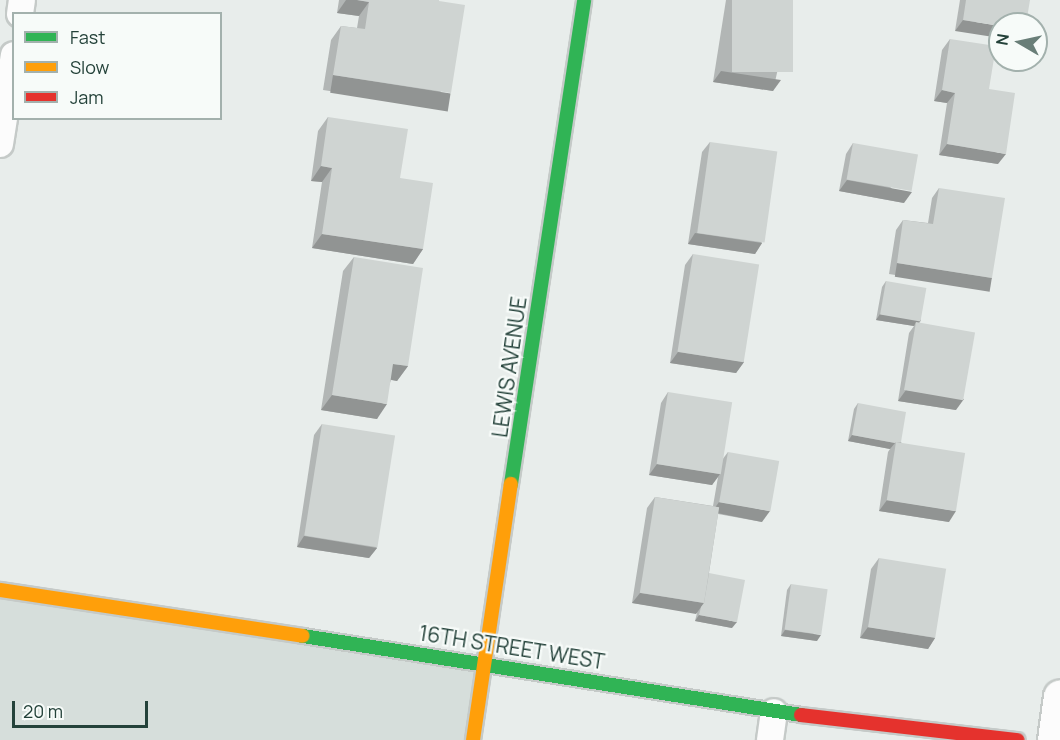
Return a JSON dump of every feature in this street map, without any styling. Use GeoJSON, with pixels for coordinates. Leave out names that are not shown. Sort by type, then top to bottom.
{"type":"FeatureCollection","features":[{"type":"Feature","properties":{"kind":"street","name":"LEWIS AVENUE"},"geometry":{"type":"LineString","coordinates":[[473,740],[584,0]]}},
{"type":"Feature","properties":{"kind":"street","name":"16TH STREET WEST"},"geometry":{"type":"LineString","coordinates":[[0,590],[486,663],[774,712],[1018,740]]}},
{"type":"Feature","properties":{"kind":"street"},"geometry":{"type":"LineString","coordinates":[[1054,740],[1060,696]]}},
{"type":"Feature","properties":{"kind":"lane"},"geometry":{"type":"LineString","coordinates":[[0,144],[12,68]]}},
{"type":"Feature","properties":{"kind":"lane"},"geometry":{"type":"LineString","coordinates":[[770,740],[774,712]]}},
{"type":"Feature","properties":{"kind":"shaded area"},"geometry":{"type":"Polygon","coordinates":[[[0,590],[486,663],[474,740],[0,740],[0,590]]]}},
{"type":"Feature","properties":{"kind":"building"},"geometry":{"type":"Polygon","coordinates":[[[357,0],[439,0],[465,5],[451,93],[333,75],[341,26],[365,29],[369,2],[357,0]]]}},
{"type":"Feature","properties":{"kind":"building"},"geometry":{"type":"Polygon","coordinates":[[[732,0],[793,0],[793,72],[732,72],[732,0]]]}},
{"type":"Feature","properties":{"kind":"building"},"geometry":{"type":"Polygon","coordinates":[[[966,0],[1030,0],[1028,12],[988,12],[988,24],[963,20],[966,0]]]}},
{"type":"Feature","properties":{"kind":"building"},"geometry":{"type":"Polygon","coordinates":[[[950,39],[988,45],[988,72],[992,72],[989,89],[1015,93],[1006,154],[947,144],[955,93],[942,90],[950,39]]]}},
{"type":"Feature","properties":{"kind":"building"},"geometry":{"type":"Polygon","coordinates":[[[328,117],[408,129],[400,178],[433,183],[423,249],[322,234],[332,168],[321,166],[328,117]]]}},
{"type":"Feature","properties":{"kind":"building"},"geometry":{"type":"Polygon","coordinates":[[[710,142],[777,151],[765,243],[697,233],[710,142]]]}},
{"type":"Feature","properties":{"kind":"building"},"geometry":{"type":"Polygon","coordinates":[[[853,143],[918,154],[912,191],[847,179],[853,143]]]}},
{"type":"Feature","properties":{"kind":"building"},"geometry":{"type":"Polygon","coordinates":[[[939,188],[1005,198],[992,278],[897,263],[903,220],[933,224],[939,188]]]}},
{"type":"Feature","properties":{"kind":"building"},"geometry":{"type":"Polygon","coordinates":[[[693,254],[759,264],[744,362],[678,352],[693,254]]]}},
{"type":"Feature","properties":{"kind":"building"},"geometry":{"type":"Polygon","coordinates":[[[354,257],[423,268],[408,366],[393,364],[387,404],[332,395],[354,257]]]}},
{"type":"Feature","properties":{"kind":"building"},"geometry":{"type":"Polygon","coordinates":[[[886,281],[926,288],[920,322],[880,314],[886,281]]]}},
{"type":"Feature","properties":{"kind":"building"},"geometry":{"type":"Polygon","coordinates":[[[916,322],[975,332],[963,400],[904,390],[916,322]]]}},
{"type":"Feature","properties":{"kind":"building"},"geometry":{"type":"Polygon","coordinates":[[[668,392],[732,402],[721,474],[657,464],[668,392]]]}},
{"type":"Feature","properties":{"kind":"building"},"geometry":{"type":"Polygon","coordinates":[[[858,403],[906,412],[901,442],[895,443],[852,435],[858,403]]]}},
{"type":"Feature","properties":{"kind":"building"},"geometry":{"type":"Polygon","coordinates":[[[322,424],[395,436],[377,547],[304,536],[322,424]]]}},
{"type":"Feature","properties":{"kind":"building"},"geometry":{"type":"Polygon","coordinates":[[[896,442],[965,453],[956,511],[887,500],[896,442]]]}},
{"type":"Feature","properties":{"kind":"building"},"geometry":{"type":"Polygon","coordinates":[[[728,452],[779,461],[770,511],[719,502],[728,452]]]}},
{"type":"Feature","properties":{"kind":"building"},"geometry":{"type":"Polygon","coordinates":[[[655,497],[719,507],[704,603],[640,593],[655,497]]]}},
{"type":"Feature","properties":{"kind":"building"},"geometry":{"type":"Polygon","coordinates":[[[879,558],[946,569],[935,638],[868,627],[879,558]]]}},
{"type":"Feature","properties":{"kind":"building"},"geometry":{"type":"Polygon","coordinates":[[[709,573],[745,580],[737,622],[699,615],[704,603],[709,573]]]}},
{"type":"Feature","properties":{"kind":"building"},"geometry":{"type":"Polygon","coordinates":[[[791,584],[828,589],[821,635],[785,630],[791,584]]]}},
{"type":"Feature","properties":{"kind":"traffic: fast"},"geometry":{"type":"LineString","coordinates":[[511,484],[584,0]]}},
{"type":"Feature","properties":{"kind":"traffic: fast"},"geometry":{"type":"LineString","coordinates":[[303,636],[801,715]]}},
{"type":"Feature","properties":{"kind":"traffic: slow"},"geometry":{"type":"LineString","coordinates":[[473,740],[511,484]]}},
{"type":"Feature","properties":{"kind":"traffic: slow"},"geometry":{"type":"LineString","coordinates":[[0,590],[303,636]]}},
{"type":"Feature","properties":{"kind":"traffic: jam"},"geometry":{"type":"LineString","coordinates":[[801,715],[1018,740]]}}]}
